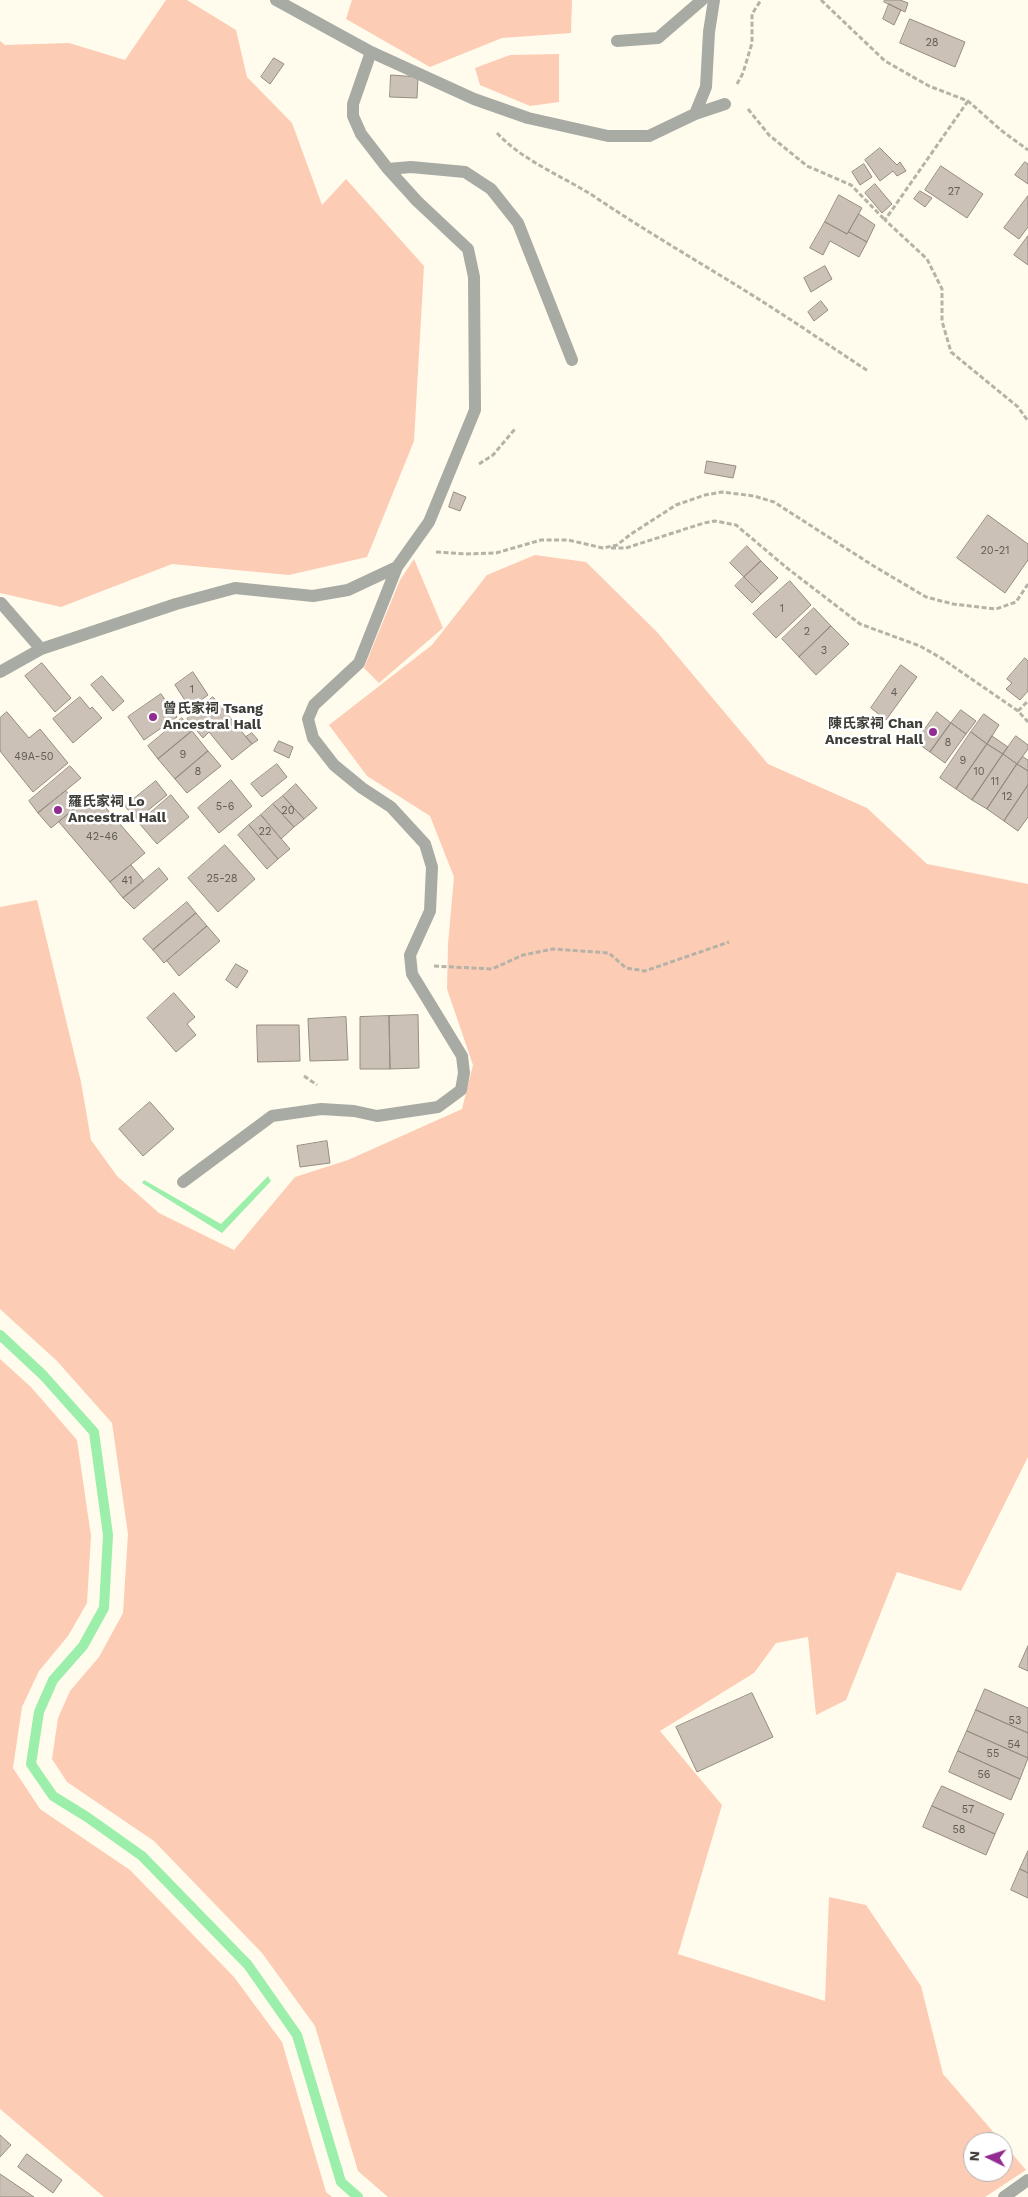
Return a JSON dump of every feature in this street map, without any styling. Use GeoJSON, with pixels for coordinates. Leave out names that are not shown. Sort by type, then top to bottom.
{"type":"FeatureCollection","features":[{"type":"Feature","properties":{"kind":"street"},"geometry":{"type":"LineString","coordinates":[[276,0],[371,52],[474,99],[528,118],[608,136],[649,136],[695,114],[726,103]]}},
{"type":"Feature","properties":{"kind":"street"},"geometry":{"type":"LineString","coordinates":[[617,41],[658,38],[702,0]]}},
{"type":"Feature","properties":{"kind":"street"},"geometry":{"type":"LineString","coordinates":[[695,114],[706,87],[709,32],[714,0]]}},
{"type":"Feature","properties":{"kind":"street"},"geometry":{"type":"LineString","coordinates":[[183,1182],[272,1116],[321,1109],[354,1111],[377,1116],[438,1107],[460,1090],[464,1073],[462,1056],[412,974],[410,955],[430,911],[432,867],[426,844],[391,807],[362,788],[334,765],[313,738],[308,719],[314,705],[359,663],[397,567],[429,522],[475,410],[474,277],[468,249],[417,201],[388,169],[361,134],[353,116],[353,104],[371,52]]}},
{"type":"Feature","properties":{"kind":"street"},"geometry":{"type":"LineString","coordinates":[[388,169],[411,167],[465,172],[491,189],[518,223],[572,360]]}},
{"type":"Feature","properties":{"kind":"street"},"geometry":{"type":"LineString","coordinates":[[0,672],[41,649],[176,604],[235,588],[313,596],[348,590],[397,567]]}},
{"type":"Feature","properties":{"kind":"street"},"geometry":{"type":"LineString","coordinates":[[1,602],[41,649]]}},
{"type":"Feature","properties":{"kind":"street"},"geometry":{"type":"LineString","coordinates":[[1004,2197],[1028,2180]]}},
{"type":"Feature","properties":{"kind":"path"},"geometry":{"type":"LineString","coordinates":[[726,103],[743,73],[752,43],[752,14],[761,0]]}},
{"type":"Feature","properties":{"kind":"path"},"geometry":{"type":"LineString","coordinates":[[821,0],[885,61],[929,86],[968,101],[1002,131],[1028,150]]}},
{"type":"Feature","properties":{"kind":"path"},"geometry":{"type":"LineString","coordinates":[[474,99],[495,131],[537,164],[561,176],[622,217],[744,290],[868,371]]}},
{"type":"Feature","properties":{"kind":"path"},"geometry":{"type":"LineString","coordinates":[[885,220],[968,101]]}},
{"type":"Feature","properties":{"kind":"path"},"geometry":{"type":"LineString","coordinates":[[726,103],[738,102],[749,110],[769,136],[807,166],[851,185],[885,220],[928,259],[942,289],[942,321],[951,352],[1018,407],[1028,421]]}},
{"type":"Feature","properties":{"kind":"path"},"geometry":{"type":"LineString","coordinates":[[453,464],[464,468],[473,468],[493,454],[516,430]]}},
{"type":"Feature","properties":{"kind":"path"},"geometry":{"type":"LineString","coordinates":[[603,548],[617,545],[676,505],[705,495],[722,492],[754,496],[774,502],[926,597],[953,604],[996,609],[1016,602],[1028,584]]}},
{"type":"Feature","properties":{"kind":"path"},"geometry":{"type":"LineString","coordinates":[[410,551],[466,554],[496,553],[541,540],[568,540],[603,548],[626,548],[715,521],[736,525],[787,568],[860,624],[920,646],[941,658],[1018,711],[1028,722]]}},
{"type":"Feature","properties":{"kind":"path"},"geometry":{"type":"LineString","coordinates":[[1018,711],[1028,700]]}},
{"type":"Feature","properties":{"kind":"path"},"geometry":{"type":"LineString","coordinates":[[411,965],[492,968],[523,955],[553,949],[609,953],[626,968],[645,971],[729,942]]}},
{"type":"Feature","properties":{"kind":"shaded area"},"geometry":{"type":"Polygon","coordinates":[[[166,0],[187,0],[236,30],[247,77],[292,123],[322,205],[346,179],[424,266],[414,441],[367,557],[289,575],[172,564],[61,607],[0,593],[0,41],[5,45],[69,43],[125,60],[166,0]]]}},
{"type":"Feature","properties":{"kind":"shaded area"},"geometry":{"type":"Polygon","coordinates":[[[352,0],[572,0],[571,33],[502,38],[430,67],[346,19],[352,0]]]}},
{"type":"Feature","properties":{"kind":"shaded area"},"geometry":{"type":"Polygon","coordinates":[[[559,54],[559,102],[530,106],[480,85],[475,68],[510,55],[559,54]]]}},
{"type":"Feature","properties":{"kind":"shaded area"},"geometry":{"type":"Polygon","coordinates":[[[535,555],[586,562],[657,632],[768,764],[867,808],[927,864],[1028,884],[1028,1457],[961,1591],[897,1572],[846,1700],[816,1715],[808,1637],[776,1643],[754,1673],[660,1731],[722,1805],[678,1954],[825,2001],[829,1897],[866,1905],[921,1986],[943,2074],[993,2132],[963,2132],[963,2182],[1008,2182],[985,2197],[388,2197],[358,2171],[315,2026],[262,1953],[154,1841],[67,1782],[52,1759],[58,1718],[70,1691],[99,1657],[123,1613],[128,1534],[112,1423],[57,1361],[0,1309],[0,907],[37,900],[81,1082],[91,1140],[117,1176],[159,1213],[234,1250],[295,1177],[348,1160],[462,1109],[473,1065],[447,989],[448,944],[454,877],[430,816],[367,776],[329,725],[432,645],[487,575],[535,555]]]}},
{"type":"Feature","properties":{"kind":"shaded area"},"geometry":{"type":"Polygon","coordinates":[[[414,559],[443,628],[379,683],[364,668],[400,580],[414,559]]]}},
{"type":"Feature","properties":{"kind":"shaded area"},"geometry":{"type":"Polygon","coordinates":[[[268,1176],[271,1181],[222,1233],[142,1183],[144,1180],[221,1224],[268,1176]]]}},
{"type":"Feature","properties":{"kind":"shaded area"},"geometry":{"type":"Polygon","coordinates":[[[0,1359],[31,1387],[77,1440],[91,1536],[87,1603],[68,1636],[39,1671],[22,1707],[13,1768],[40,1809],[130,1870],[234,1977],[282,2042],[326,2192],[332,2197],[104,2197],[0,2109],[0,1359]]]}},
{"type":"Feature","properties":{"kind":"shaded area"},"geometry":{"type":"Polygon","coordinates":[[[1013,2155],[1026,2170],[1013,2179],[1013,2155]]]}},
{"type":"Feature","properties":{"kind":"building"},"geometry":{"type":"Polygon","coordinates":[[[885,0],[900,0],[908,3],[905,12],[884,2],[885,0]]]}},
{"type":"Feature","properties":{"kind":"building"},"geometry":{"type":"Polygon","coordinates":[[[889,4],[901,10],[894,25],[883,19],[889,4]]]}},
{"type":"Feature","properties":{"kind":"building"},"geometry":{"type":"Polygon","coordinates":[[[910,19],[965,42],[955,67],[900,43],[910,19]]]}},
{"type":"Feature","properties":{"kind":"building"},"geometry":{"type":"Polygon","coordinates":[[[274,58],[284,64],[270,84],[261,77],[274,58]]]}},
{"type":"Feature","properties":{"kind":"building"},"geometry":{"type":"Polygon","coordinates":[[[391,75],[418,77],[417,98],[390,97],[391,75]]]}},
{"type":"Feature","properties":{"kind":"building"},"geometry":{"type":"Polygon","coordinates":[[[880,148],[897,165],[900,162],[906,171],[897,176],[893,171],[880,181],[865,160],[880,148]]]}},
{"type":"Feature","properties":{"kind":"building"},"geometry":{"type":"Polygon","coordinates":[[[1025,162],[1028,164],[1028,184],[1015,175],[1025,162]]]}},
{"type":"Feature","properties":{"kind":"building"},"geometry":{"type":"Polygon","coordinates":[[[864,164],[872,177],[860,185],[852,172],[864,164]]]}},
{"type":"Feature","properties":{"kind":"building"},"geometry":{"type":"Polygon","coordinates":[[[941,166],[983,194],[967,218],[925,190],[941,166]]]}},
{"type":"Feature","properties":{"kind":"building"},"geometry":{"type":"Polygon","coordinates":[[[875,184],[892,204],[882,213],[865,193],[875,184]]]}},
{"type":"Feature","properties":{"kind":"building"},"geometry":{"type":"Polygon","coordinates":[[[920,191],[932,198],[925,207],[914,199],[920,191]]]}},
{"type":"Feature","properties":{"kind":"building"},"geometry":{"type":"Polygon","coordinates":[[[839,195],[862,208],[847,234],[825,222],[839,195]]]}},
{"type":"Feature","properties":{"kind":"building"},"geometry":{"type":"Polygon","coordinates":[[[1028,196],[1028,227],[1019,239],[1004,228],[1028,196]]]}},
{"type":"Feature","properties":{"kind":"building"},"geometry":{"type":"Polygon","coordinates":[[[859,214],[875,225],[867,242],[849,232],[859,214]]]}},
{"type":"Feature","properties":{"kind":"building"},"geometry":{"type":"Polygon","coordinates":[[[825,222],[867,242],[859,257],[830,241],[823,255],[810,248],[825,222]]]}},
{"type":"Feature","properties":{"kind":"building"},"geometry":{"type":"Polygon","coordinates":[[[1028,236],[1028,265],[1014,255],[1028,236]]]}},
{"type":"Feature","properties":{"kind":"building"},"geometry":{"type":"Polygon","coordinates":[[[825,266],[832,279],[811,292],[804,278],[825,266]]]}},
{"type":"Feature","properties":{"kind":"building"},"geometry":{"type":"Polygon","coordinates":[[[821,301],[828,310],[814,321],[808,312],[821,301]]]}},
{"type":"Feature","properties":{"kind":"building"},"geometry":{"type":"Polygon","coordinates":[[[707,461],[736,466],[733,478],[705,473],[707,461]]]}},
{"type":"Feature","properties":{"kind":"building"},"geometry":{"type":"Polygon","coordinates":[[[454,492],[466,497],[460,511],[449,507],[454,492]]]}},
{"type":"Feature","properties":{"kind":"building"},"geometry":{"type":"Polygon","coordinates":[[[988,515],[1028,544],[1028,560],[1005,593],[957,558],[988,515]]]}},
{"type":"Feature","properties":{"kind":"building"},"geometry":{"type":"Polygon","coordinates":[[[747,546],[761,561],[744,577],[730,563],[747,546]]]}},
{"type":"Feature","properties":{"kind":"building"},"geometry":{"type":"Polygon","coordinates":[[[761,561],[778,578],[761,594],[744,577],[761,561]]]}},
{"type":"Feature","properties":{"kind":"building"},"geometry":{"type":"Polygon","coordinates":[[[744,577],[761,594],[752,603],[735,586],[744,577]]]}},
{"type":"Feature","properties":{"kind":"building"},"geometry":{"type":"Polygon","coordinates":[[[790,581],[811,605],[776,638],[753,614],[790,581]]]}},
{"type":"Feature","properties":{"kind":"building"},"geometry":{"type":"Polygon","coordinates":[[[814,608],[831,626],[799,657],[782,639],[814,608]]]}},
{"type":"Feature","properties":{"kind":"building"},"geometry":{"type":"Polygon","coordinates":[[[831,626],[849,644],[816,675],[799,657],[831,626]]]}},
{"type":"Feature","properties":{"kind":"building"},"geometry":{"type":"Polygon","coordinates":[[[1025,658],[1028,661],[1028,691],[1020,700],[1006,689],[1012,683],[1007,679],[1025,658]]]}},
{"type":"Feature","properties":{"kind":"building"},"geometry":{"type":"Polygon","coordinates":[[[42,663],[71,698],[55,712],[25,676],[42,663]]]}},
{"type":"Feature","properties":{"kind":"building"},"geometry":{"type":"Polygon","coordinates":[[[901,665],[917,677],[886,720],[871,708],[901,665]]]}},
{"type":"Feature","properties":{"kind":"building"},"geometry":{"type":"Polygon","coordinates":[[[193,672],[208,695],[190,708],[175,685],[193,672]]]}},
{"type":"Feature","properties":{"kind":"building"},"geometry":{"type":"Polygon","coordinates":[[[102,676],[124,701],[113,711],[91,685],[102,676]]]}},
{"type":"Feature","properties":{"kind":"building","name":"曾氏家祠 Tsang Ancestral Hall"},"geometry":{"type":"Polygon","coordinates":[[[161,694],[177,717],[144,740],[128,717],[161,694]]]}},
{"type":"Feature","properties":{"kind":"building"},"geometry":{"type":"Polygon","coordinates":[[[80,697],[90,709],[92,707],[102,718],[73,743],[53,719],[80,697]]]}},
{"type":"Feature","properties":{"kind":"building"},"geometry":{"type":"Polygon","coordinates":[[[213,697],[252,744],[232,760],[209,732],[203,738],[187,719],[213,697]]]}},
{"type":"Feature","properties":{"kind":"building"},"geometry":{"type":"Polygon","coordinates":[[[961,710],[976,721],[966,734],[951,723],[961,710]]]}},
{"type":"Feature","properties":{"kind":"building"},"geometry":{"type":"Polygon","coordinates":[[[7,712],[29,738],[40,729],[68,763],[33,792],[0,751],[0,718],[7,712]]]}},
{"type":"Feature","properties":{"kind":"building","name":"陳氏家祠 Chan Ancestral Hall"},"geometry":{"type":"Polygon","coordinates":[[[937,712],[951,723],[930,752],[916,742],[937,712]]]}},
{"type":"Feature","properties":{"kind":"building"},"geometry":{"type":"Polygon","coordinates":[[[984,714],[999,725],[987,744],[971,732],[984,714]]]}},
{"type":"Feature","properties":{"kind":"building"},"geometry":{"type":"Polygon","coordinates":[[[182,718],[192,731],[158,759],[148,746],[182,718]]]}},
{"type":"Feature","properties":{"kind":"building"},"geometry":{"type":"Polygon","coordinates":[[[951,723],[966,734],[945,763],[930,752],[951,723]]]}},
{"type":"Feature","properties":{"kind":"building"},"geometry":{"type":"Polygon","coordinates":[[[192,731],[208,751],[175,779],[158,759],[192,731]]]}},
{"type":"Feature","properties":{"kind":"building"},"geometry":{"type":"Polygon","coordinates":[[[971,732],[987,744],[956,789],[940,778],[971,732]]]}},
{"type":"Feature","properties":{"kind":"building"},"geometry":{"type":"Polygon","coordinates":[[[252,733],[258,740],[252,744],[246,737],[252,733]]]}},
{"type":"Feature","properties":{"kind":"building"},"geometry":{"type":"Polygon","coordinates":[[[992,736],[1008,747],[1003,754],[987,744],[992,736]]]}},
{"type":"Feature","properties":{"kind":"building"},"geometry":{"type":"Polygon","coordinates":[[[1016,736],[1028,745],[1028,749],[1017,764],[1003,754],[1016,736]]]}},
{"type":"Feature","properties":{"kind":"building"},"geometry":{"type":"Polygon","coordinates":[[[279,741],[293,747],[289,758],[274,751],[279,741]]]}},
{"type":"Feature","properties":{"kind":"building"},"geometry":{"type":"Polygon","coordinates":[[[987,744],[1003,754],[972,800],[956,789],[987,744]]]}},
{"type":"Feature","properties":{"kind":"building"},"geometry":{"type":"Polygon","coordinates":[[[208,751],[221,766],[187,793],[175,779],[208,751]]]}},
{"type":"Feature","properties":{"kind":"building"},"geometry":{"type":"Polygon","coordinates":[[[1003,754],[1017,764],[987,809],[972,800],[1003,754]]]}},
{"type":"Feature","properties":{"kind":"building"},"geometry":{"type":"Polygon","coordinates":[[[1023,757],[1028,760],[1028,771],[1017,764],[1023,757]]]}},
{"type":"Feature","properties":{"kind":"building"},"geometry":{"type":"Polygon","coordinates":[[[277,764],[287,777],[262,797],[251,784],[277,764]]]}},
{"type":"Feature","properties":{"kind":"building"},"geometry":{"type":"Polygon","coordinates":[[[1017,764],[1028,771],[1028,785],[1004,821],[987,809],[1017,764]]]}},
{"type":"Feature","properties":{"kind":"building"},"geometry":{"type":"Polygon","coordinates":[[[70,766],[81,778],[38,813],[29,801],[70,766]]]}},
{"type":"Feature","properties":{"kind":"building"},"geometry":{"type":"Polygon","coordinates":[[[231,780],[252,806],[219,833],[198,808],[231,780]]]}},
{"type":"Feature","properties":{"kind":"building"},"geometry":{"type":"Polygon","coordinates":[[[156,781],[167,795],[136,820],[125,806],[156,781]]]}},
{"type":"Feature","properties":{"kind":"building"},"geometry":{"type":"Polygon","coordinates":[[[296,784],[317,808],[304,819],[283,796],[296,784]]]}},
{"type":"Feature","properties":{"kind":"building"},"geometry":{"type":"Polygon","coordinates":[[[1028,785],[1028,817],[1018,831],[1004,821],[1028,785]]]}},
{"type":"Feature","properties":{"kind":"building","name":"羅氏家祠 Lo Ancestral Hall"},"geometry":{"type":"Polygon","coordinates":[[[66,791],[78,806],[51,828],[38,813],[66,791]]]}},
{"type":"Feature","properties":{"kind":"building"},"geometry":{"type":"Polygon","coordinates":[[[93,793],[145,853],[110,882],[59,822],[93,793]]]}},
{"type":"Feature","properties":{"kind":"building"},"geometry":{"type":"Polygon","coordinates":[[[171,795],[189,817],[157,844],[139,823],[171,795]]]}},
{"type":"Feature","properties":{"kind":"building"},"geometry":{"type":"Polygon","coordinates":[[[283,796],[304,819],[294,827],[273,804],[283,796]]]}},
{"type":"Feature","properties":{"kind":"building"},"geometry":{"type":"Polygon","coordinates":[[[273,804],[294,827],[281,839],[261,815],[273,804]]]}},
{"type":"Feature","properties":{"kind":"building"},"geometry":{"type":"Polygon","coordinates":[[[261,815],[290,849],[278,859],[249,825],[261,815]]]}},
{"type":"Feature","properties":{"kind":"building"},"geometry":{"type":"Polygon","coordinates":[[[249,825],[278,859],[267,869],[238,835],[249,825]]]}},
{"type":"Feature","properties":{"kind":"building"},"geometry":{"type":"Polygon","coordinates":[[[225,845],[255,879],[218,912],[188,878],[225,845]]]}},
{"type":"Feature","properties":{"kind":"building"},"geometry":{"type":"Polygon","coordinates":[[[131,865],[144,881],[123,898],[110,882],[131,865]]]}},
{"type":"Feature","properties":{"kind":"building"},"geometry":{"type":"Polygon","coordinates":[[[159,868],[168,879],[134,909],[123,898],[159,868]]]}},
{"type":"Feature","properties":{"kind":"building"},"geometry":{"type":"Polygon","coordinates":[[[187,902],[196,913],[153,950],[143,939],[187,902]]]}},
{"type":"Feature","properties":{"kind":"building"},"geometry":{"type":"Polygon","coordinates":[[[196,913],[207,926],[164,963],[153,950],[196,913]]]}},
{"type":"Feature","properties":{"kind":"building"},"geometry":{"type":"Polygon","coordinates":[[[207,926],[220,941],[179,976],[167,961],[207,926]]]}},
{"type":"Feature","properties":{"kind":"building"},"geometry":{"type":"Polygon","coordinates":[[[236,964],[248,971],[237,988],[226,980],[236,964]]]}},
{"type":"Feature","properties":{"kind":"building"},"geometry":{"type":"Polygon","coordinates":[[[174,993],[195,1017],[187,1024],[196,1035],[176,1052],[147,1018],[174,993]]]}},
{"type":"Feature","properties":{"kind":"building"},"geometry":{"type":"Polygon","coordinates":[[[418,1015],[419,1068],[390,1069],[389,1016],[418,1015]]]}},
{"type":"Feature","properties":{"kind":"building"},"geometry":{"type":"Polygon","coordinates":[[[389,1016],[390,1069],[360,1069],[360,1017],[389,1016]]]}},
{"type":"Feature","properties":{"kind":"building"},"geometry":{"type":"Polygon","coordinates":[[[346,1017],[348,1060],[310,1061],[308,1019],[346,1017]]]}},
{"type":"Feature","properties":{"kind":"building"},"geometry":{"type":"Polygon","coordinates":[[[257,1025],[299,1025],[300,1061],[258,1062],[257,1025]]]}},
{"type":"Feature","properties":{"kind":"building"},"geometry":{"type":"Polygon","coordinates":[[[150,1102],[174,1129],[143,1156],[119,1129],[150,1102]]]}},
{"type":"Feature","properties":{"kind":"building"},"geometry":{"type":"Polygon","coordinates":[[[327,1141],[330,1163],[300,1167],[297,1146],[327,1141]]]}},
{"type":"Feature","properties":{"kind":"building"},"geometry":{"type":"Polygon","coordinates":[[[1028,1646],[1028,1671],[1019,1667],[1028,1646]]]}},
{"type":"Feature","properties":{"kind":"building"},"geometry":{"type":"Polygon","coordinates":[[[985,1689],[1028,1708],[1028,1733],[976,1710],[985,1689]]]}},
{"type":"Feature","properties":{"kind":"building"},"geometry":{"type":"Polygon","coordinates":[[[752,1693],[773,1737],[697,1772],[676,1727],[752,1693]]]}},
{"type":"Feature","properties":{"kind":"building"},"geometry":{"type":"Polygon","coordinates":[[[976,1710],[1028,1733],[1028,1758],[967,1731],[976,1710]]]}},
{"type":"Feature","properties":{"kind":"building"},"geometry":{"type":"Polygon","coordinates":[[[967,1731],[1028,1758],[1020,1779],[958,1751],[967,1731]]]}},
{"type":"Feature","properties":{"kind":"building"},"geometry":{"type":"Polygon","coordinates":[[[958,1751],[1020,1779],[1011,1800],[949,1772],[958,1751]]]}},
{"type":"Feature","properties":{"kind":"building"},"geometry":{"type":"Polygon","coordinates":[[[942,1786],[1004,1814],[995,1834],[932,1806],[942,1786]]]}},
{"type":"Feature","properties":{"kind":"building"},"geometry":{"type":"Polygon","coordinates":[[[932,1806],[995,1834],[986,1855],[923,1827],[932,1806]]]}},
{"type":"Feature","properties":{"kind":"building"},"geometry":{"type":"Polygon","coordinates":[[[1028,1851],[1028,1873],[1020,1869],[1028,1851]]]}},
{"type":"Feature","properties":{"kind":"building"},"geometry":{"type":"Polygon","coordinates":[[[1020,1869],[1028,1873],[1028,1898],[1011,1890],[1020,1869]]]}},
{"type":"Feature","properties":{"kind":"building"},"geometry":{"type":"Polygon","coordinates":[[[0,2135],[11,2145],[0,2157],[0,2135]]]}},
{"type":"Feature","properties":{"kind":"building"},"geometry":{"type":"Polygon","coordinates":[[[27,2154],[62,2180],[53,2193],[18,2167],[27,2154]]]}},
{"type":"Feature","properties":{"kind":"building"},"geometry":{"type":"Polygon","coordinates":[[[0,2174],[34,2197],[0,2197],[0,2174]]]}},
{"type":"Feature","properties":{"kind":"waterway"},"geometry":{"type":"LineString","coordinates":[[0,1335],[43,1375],[94,1432],[108,1535],[104,1608],[83,1646],[53,1680],[39,1712],[31,1764],[53,1796],[87,1817],[142,1856],[248,1965],[297,2035],[341,2182],[358,2197]]}},
{"type":"Feature","properties":{"kind":"place","name":"曾氏家祠 Tsang Ancestral Hall"},"geometry":{"type":"Point","coordinates":[153,717]}},
{"type":"Feature","properties":{"kind":"place","name":"陳氏家祠 Chan Ancestral Hall"},"geometry":{"type":"Point","coordinates":[933,732]}},
{"type":"Feature","properties":{"kind":"place","name":"羅氏家祠 Lo Ancestral Hall"},"geometry":{"type":"Point","coordinates":[58,810]}}]}
